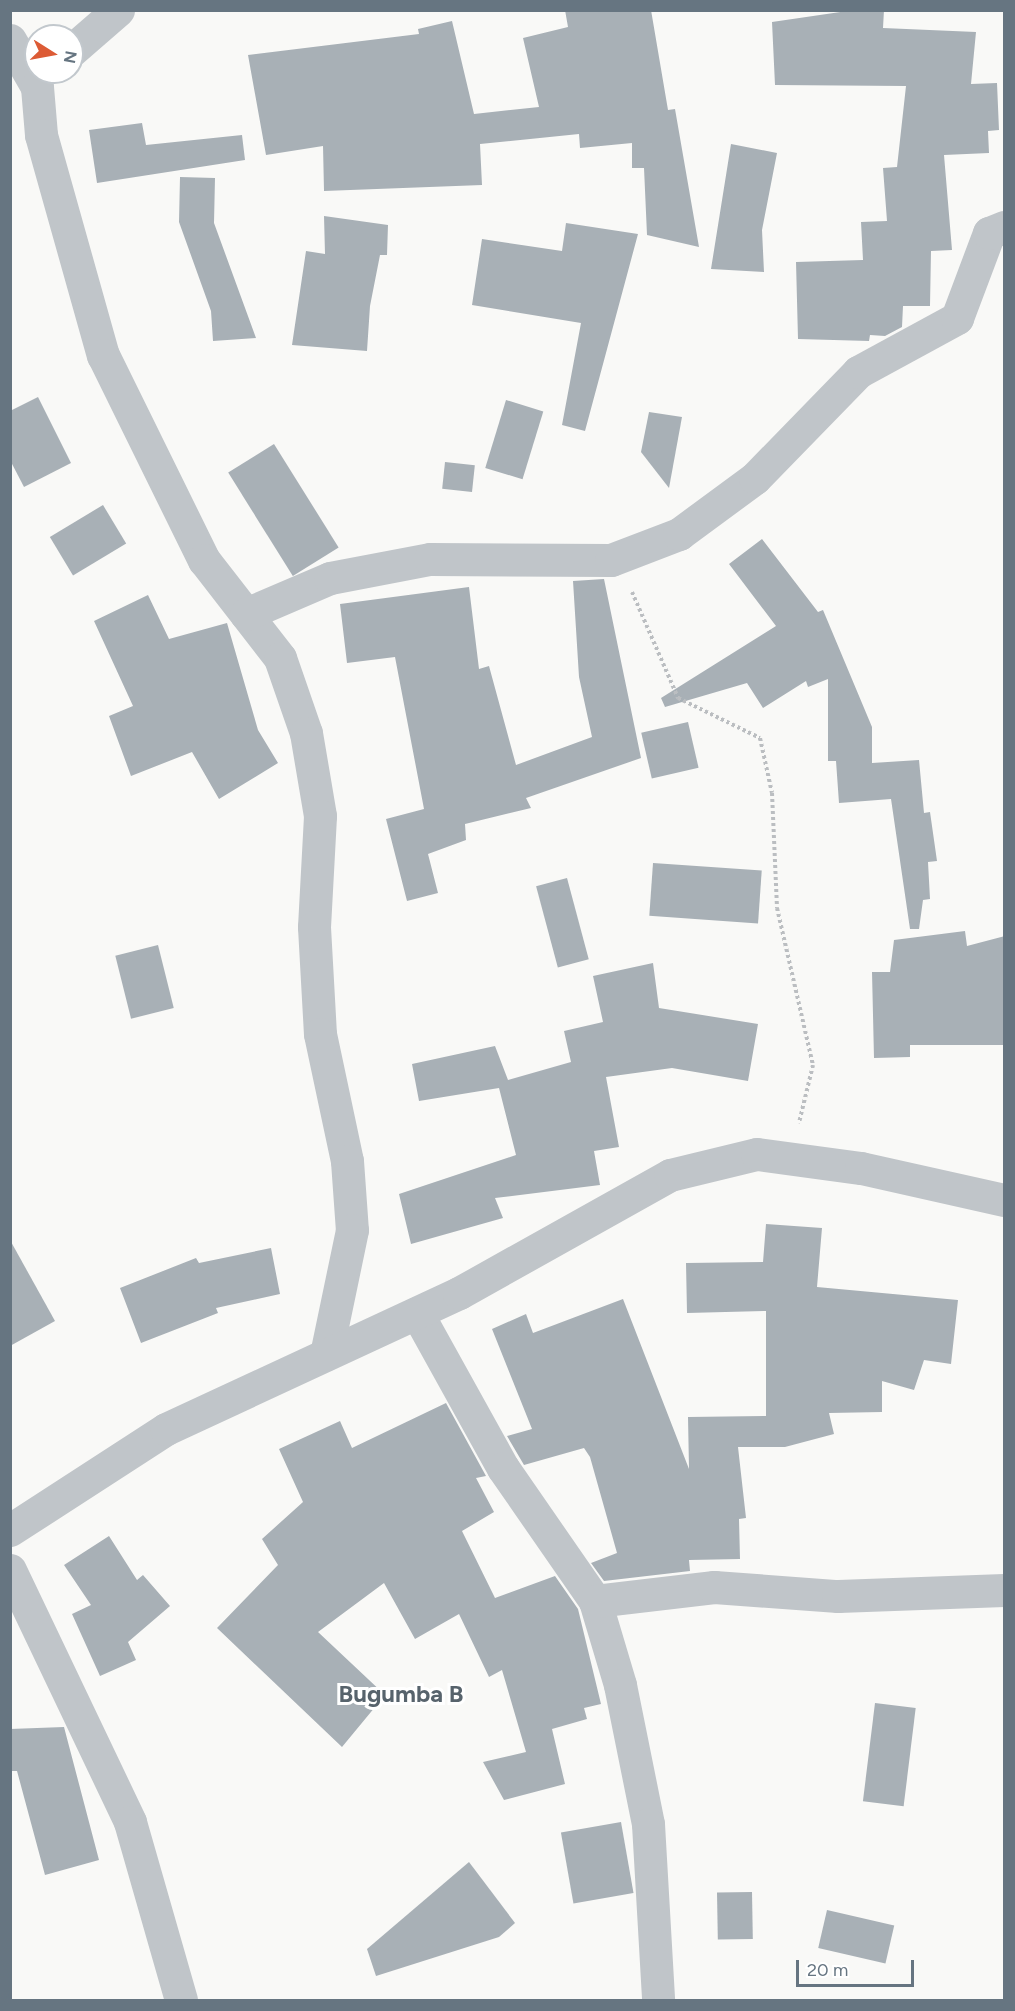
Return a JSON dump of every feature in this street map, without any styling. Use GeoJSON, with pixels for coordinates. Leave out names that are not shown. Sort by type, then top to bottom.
{"type":"FeatureCollection","features":[{"type":"Feature","properties":{"kind":"street"},"geometry":{"type":"LineString","coordinates":[[84,40],[118,10]]}},
{"type":"Feature","properties":{"kind":"street"},"geometry":{"type":"LineString","coordinates":[[10,40],[24,68]]}},
{"type":"Feature","properties":{"kind":"street"},"geometry":{"type":"LineString","coordinates":[[32,84],[41,135],[102,355],[204,560],[280,658],[306,733],[320,816],[314,927],[320,1034],[347,1161],[352,1230],[326,1354]]}},
{"type":"Feature","properties":{"kind":"street"},"geometry":{"type":"LineString","coordinates":[[246,614],[330,578],[430,559],[619,556],[680,534],[755,478],[858,372],[957,318],[989,232],[1005,227]]}},
{"type":"Feature","properties":{"kind":"street"},"geometry":{"type":"LineString","coordinates":[[10,1530],[166,1429],[417,1312],[670,1175],[757,1154],[791,1158],[1005,1200]]}},
{"type":"Feature","properties":{"kind":"street"},"geometry":{"type":"LineString","coordinates":[[417,1312],[503,1468],[595,1601],[620,1685],[648,1824],[658,2001]]}},
{"type":"Feature","properties":{"kind":"street"},"geometry":{"type":"LineString","coordinates":[[10,1570],[130,1822],[181,2001]]}},
{"type":"Feature","properties":{"kind":"street"},"geometry":{"type":"LineString","coordinates":[[595,1601],[714,1587],[838,1596],[1005,1590]]}},
{"type":"Feature","properties":{"kind":"path"},"geometry":{"type":"LineString","coordinates":[[619,556],[678,698],[760,738],[772,793],[777,908],[813,1065],[791,1158]]}},
{"type":"Feature","properties":{"kind":"building"},"geometry":{"type":"Polygon","coordinates":[[[565,10],[651,10],[668,110],[675,109],[699,247],[647,235],[644,168],[632,168],[632,143],[580,148],[579,134],[480,144],[482,185],[324,191],[323,146],[266,155],[248,55],[419,34],[418,29],[452,21],[474,114],[539,107],[523,38],[568,27],[565,10]]]}},
{"type":"Feature","properties":{"kind":"building"},"geometry":{"type":"Polygon","coordinates":[[[854,10],[884,10],[883,28],[976,32],[971,84],[997,83],[999,130],[988,131],[989,153],[944,155],[952,250],[931,251],[930,306],[903,306],[902,327],[885,336],[870,335],[869,341],[798,339],[796,262],[863,260],[861,222],[887,221],[883,168],[897,167],[906,86],[775,85],[772,22],[854,10]]]}},
{"type":"Feature","properties":{"kind":"building"},"geometry":{"type":"Polygon","coordinates":[[[142,123],[146,145],[242,135],[245,160],[97,183],[89,130],[142,123]]]}},
{"type":"Feature","properties":{"kind":"building"},"geometry":{"type":"Polygon","coordinates":[[[731,144],[777,153],[762,230],[764,272],[711,269],[731,144]]]}},
{"type":"Feature","properties":{"kind":"building"},"geometry":{"type":"Polygon","coordinates":[[[180,177],[215,178],[214,223],[256,338],[213,341],[211,311],[179,222],[180,177]]]}},
{"type":"Feature","properties":{"kind":"building"},"geometry":{"type":"Polygon","coordinates":[[[324,216],[388,225],[387,255],[380,255],[370,306],[367,351],[292,345],[306,251],[325,254],[324,216]]]}},
{"type":"Feature","properties":{"kind":"building"},"geometry":{"type":"Polygon","coordinates":[[[566,223],[638,234],[585,431],[562,425],[581,323],[472,305],[482,239],[562,251],[566,223]]]}},
{"type":"Feature","properties":{"kind":"building"},"geometry":{"type":"Polygon","coordinates":[[[38,397],[71,463],[24,487],[10,460],[10,411],[38,397]]]}},
{"type":"Feature","properties":{"kind":"building"},"geometry":{"type":"Polygon","coordinates":[[[506,400],[543,411],[523,479],[485,468],[506,400]]]}},
{"type":"Feature","properties":{"kind":"building"},"geometry":{"type":"Polygon","coordinates":[[[649,412],[682,417],[669,488],[641,452],[649,412]]]}},
{"type":"Feature","properties":{"kind":"building"},"geometry":{"type":"Polygon","coordinates":[[[274,444],[339,547],[293,576],[228,473],[274,444]]]}},
{"type":"Feature","properties":{"kind":"building"},"geometry":{"type":"Polygon","coordinates":[[[445,462],[475,465],[472,492],[442,489],[445,462]]]}},
{"type":"Feature","properties":{"kind":"building"},"geometry":{"type":"Polygon","coordinates":[[[103,505],[126,544],[73,576],[50,537],[103,505]]]}},
{"type":"Feature","properties":{"kind":"building"},"geometry":{"type":"Polygon","coordinates":[[[762,539],[818,612],[823,610],[872,727],[872,763],[919,760],[924,813],[930,812],[937,861],[928,862],[930,899],[923,900],[919,929],[910,929],[891,799],[839,803],[836,761],[828,761],[828,679],[808,687],[806,681],[763,708],[747,683],[665,707],[661,698],[776,626],[729,564],[762,539]]]}},
{"type":"Feature","properties":{"kind":"building"},"geometry":{"type":"Polygon","coordinates":[[[604,579],[641,758],[526,798],[531,808],[465,824],[466,840],[428,854],[438,893],[407,901],[386,819],[424,809],[395,657],[347,663],[340,604],[469,587],[479,669],[489,666],[516,765],[592,737],[579,677],[573,581],[604,579]]]}},
{"type":"Feature","properties":{"kind":"building"},"geometry":{"type":"Polygon","coordinates":[[[148,595],[169,639],[227,623],[258,730],[278,763],[219,799],[192,752],[131,776],[109,716],[133,706],[94,621],[148,595]]]}},
{"type":"Feature","properties":{"kind":"building"},"geometry":{"type":"Polygon","coordinates":[[[688,722],[699,768],[652,779],[641,733],[688,722]]]}},
{"type":"Feature","properties":{"kind":"building"},"geometry":{"type":"Polygon","coordinates":[[[653,863],[762,871],[758,923],[649,916],[653,863]]]}},
{"type":"Feature","properties":{"kind":"building"},"geometry":{"type":"Polygon","coordinates":[[[567,878],[589,959],[558,967],[536,886],[567,878]]]}},
{"type":"Feature","properties":{"kind":"building"},"geometry":{"type":"Polygon","coordinates":[[[965,931],[967,946],[1005,936],[1005,1045],[910,1045],[910,1057],[874,1058],[872,972],[890,972],[894,940],[965,931]]]}},
{"type":"Feature","properties":{"kind":"building"},"geometry":{"type":"Polygon","coordinates":[[[158,945],[174,1008],[131,1019],[115,956],[158,945]]]}},
{"type":"Feature","properties":{"kind":"building"},"geometry":{"type":"Polygon","coordinates":[[[653,963],[659,1008],[758,1024],[748,1081],[672,1068],[606,1077],[619,1147],[594,1151],[600,1185],[495,1198],[503,1218],[411,1244],[399,1194],[516,1155],[499,1088],[419,1101],[412,1064],[495,1046],[508,1080],[571,1062],[564,1031],[603,1022],[593,976],[653,963]]]}},
{"type":"Feature","properties":{"kind":"building"},"geometry":{"type":"Polygon","coordinates":[[[766,1224],[822,1228],[817,1287],[958,1300],[951,1364],[924,1360],[914,1390],[882,1381],[882,1412],[829,1413],[834,1434],[785,1447],[738,1447],[746,1518],[739,1519],[740,1559],[689,1560],[690,1571],[604,1581],[591,1563],[617,1553],[590,1457],[584,1448],[524,1465],[507,1436],[532,1429],[492,1329],[526,1314],[533,1333],[623,1299],[689,1469],[688,1417],[766,1416],[766,1311],[687,1313],[686,1263],[763,1262],[766,1224]]]}},
{"type":"Feature","properties":{"kind":"building"},"geometry":{"type":"Polygon","coordinates":[[[10,1240],[55,1321],[10,1346],[10,1240]]]}},
{"type":"Feature","properties":{"kind":"building"},"geometry":{"type":"Polygon","coordinates":[[[271,1248],[280,1294],[216,1308],[218,1313],[141,1343],[120,1288],[196,1258],[199,1263],[271,1248]]]}},
{"type":"Feature","properties":{"kind":"building"},"geometry":{"type":"Polygon","coordinates":[[[446,1403],[486,1476],[476,1478],[494,1512],[462,1531],[495,1598],[555,1576],[578,1609],[601,1704],[584,1708],[587,1719],[552,1729],[565,1784],[504,1800],[483,1762],[526,1752],[502,1670],[489,1677],[459,1614],[415,1639],[384,1583],[318,1632],[385,1695],[342,1747],[217,1628],[278,1565],[262,1539],[303,1502],[279,1449],[340,1421],[352,1448],[446,1403]]]}},
{"type":"Feature","properties":{"kind":"building"},"geometry":{"type":"Polygon","coordinates":[[[109,1536],[137,1580],[143,1575],[170,1606],[128,1642],[136,1660],[100,1676],[72,1614],[91,1605],[64,1565],[109,1536]]]}},
{"type":"Feature","properties":{"kind":"building"},"geometry":{"type":"Polygon","coordinates":[[[875,1703],[916,1708],[904,1806],[863,1801],[875,1703]]]}},
{"type":"Feature","properties":{"kind":"building"},"geometry":{"type":"Polygon","coordinates":[[[64,1727],[99,1860],[45,1875],[17,1771],[10,1771],[10,1729],[64,1727]]]}},
{"type":"Feature","properties":{"kind":"building"},"geometry":{"type":"Polygon","coordinates":[[[621,1822],[634,1893],[573,1903],[561,1833],[621,1822]]]}},
{"type":"Feature","properties":{"kind":"building"},"geometry":{"type":"Polygon","coordinates":[[[469,1862],[515,1923],[499,1937],[376,1976],[367,1949],[469,1862]]]}},
{"type":"Feature","properties":{"kind":"building"},"geometry":{"type":"Polygon","coordinates":[[[752,1892],[753,1939],[718,1940],[717,1893],[752,1892]]]}},
{"type":"Feature","properties":{"kind":"building"},"geometry":{"type":"Polygon","coordinates":[[[827,1910],[894,1926],[885,1964],[818,1948],[827,1910]]]}},
{"type":"Feature","properties":{"kind":"district","name":"Bugumba B"},"geometry":{"type":"Point","coordinates":[401,1694]}}]}
